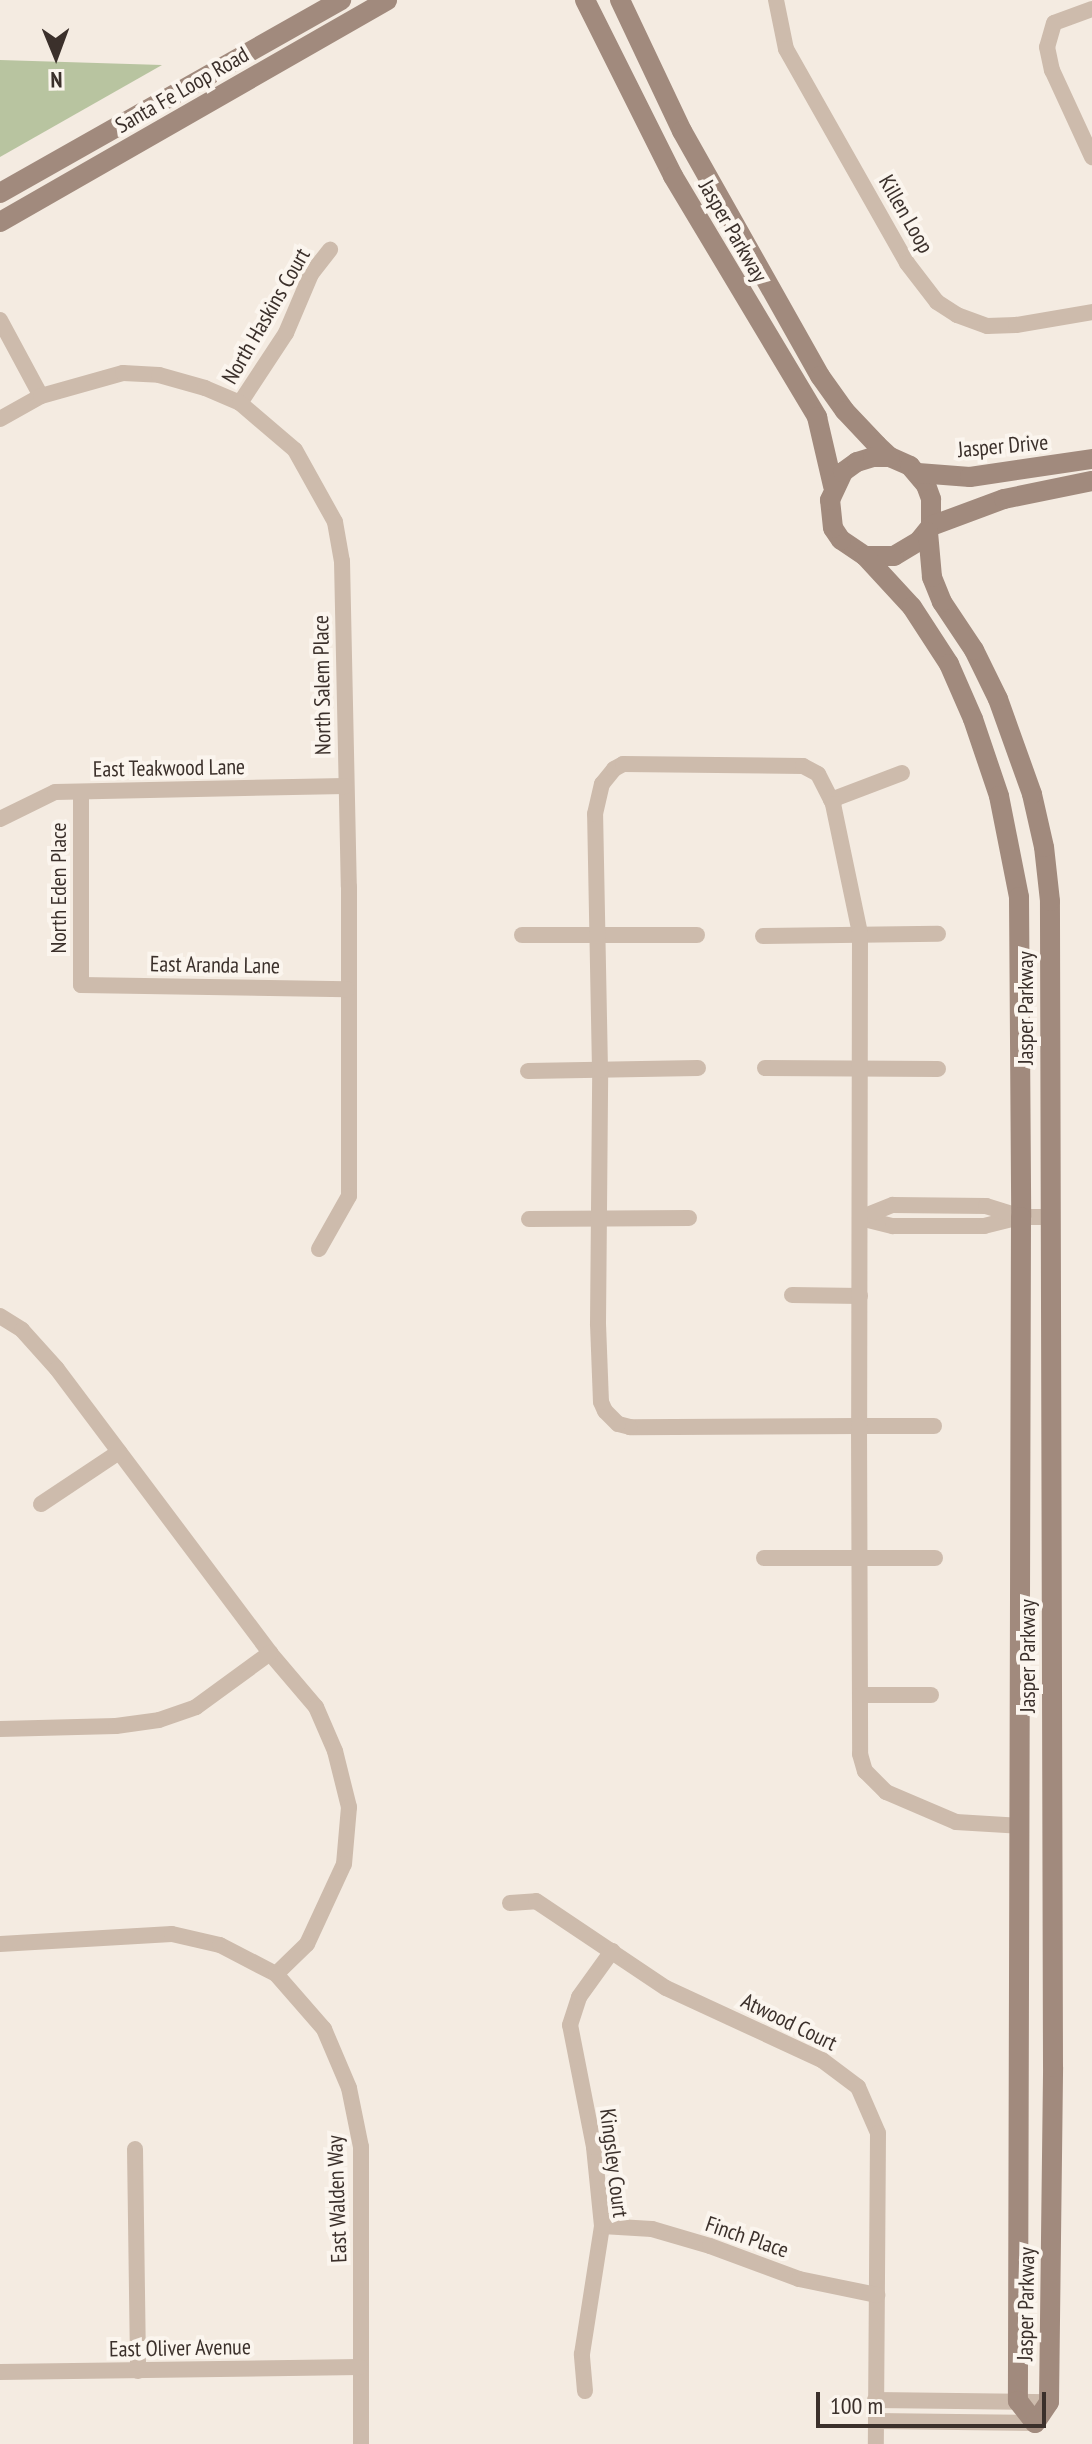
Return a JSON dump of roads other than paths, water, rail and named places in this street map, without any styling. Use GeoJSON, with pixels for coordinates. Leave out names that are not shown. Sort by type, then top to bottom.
{"type":"FeatureCollection","features":[{"type":"Feature","properties":{"kind":"street","name":"Santa Fe Loop Road"},"geometry":{"type":"LineString","coordinates":[[0,193],[341,0]]}},
{"type":"Feature","properties":{"kind":"street","name":"Santa Fe Loop Road"},"geometry":{"type":"LineString","coordinates":[[0,222],[387,0]]}},
{"type":"Feature","properties":{"kind":"street","name":"Jasper Parkway"},"geometry":{"type":"LineString","coordinates":[[585,0],[673,176],[817,417],[833,486]]}},
{"type":"Feature","properties":{"kind":"street","name":"Jasper Parkway"},"geometry":{"type":"LineString","coordinates":[[620,0],[682,131],[820,376],[845,411],[890,457]]}},
{"type":"Feature","properties":{"kind":"street","name":"Killen Loop"},"geometry":{"type":"LineString","coordinates":[[776,0],[786,49],[907,263],[937,302],[957,315],[987,326],[1016,325],[1092,312]]}},
{"type":"Feature","properties":{"kind":"street"},"geometry":{"type":"LineString","coordinates":[[1092,9],[1054,23],[1047,47],[1052,70],[1092,157]]}},
{"type":"Feature","properties":{"kind":"street","name":"North Haskins Court"},"geometry":{"type":"LineString","coordinates":[[240,403],[286,333],[311,274],[330,250]]}},
{"type":"Feature","properties":{"kind":"street"},"geometry":{"type":"LineString","coordinates":[[0,320],[41,396]]}},
{"type":"Feature","properties":{"kind":"street","name":"North Salem Place"},"geometry":{"type":"LineString","coordinates":[[0,419],[41,396],[123,373],[184,382],[240,403],[295,450],[335,522],[342,561],[349,887],[349,1196],[319,1249]]}},
{"type":"Feature","properties":{"kind":"street"},"geometry":{"type":"LineString","coordinates":[[929,529],[931,499],[918,473],[890,457],[873,457],[857,462],[843,472],[833,486],[830,500],[833,528],[841,540],[865,556],[894,556],[907,550],[929,529],[1004,499],[1092,481]]}},
{"type":"Feature","properties":{"kind":"street","name":"Jasper Drive"},"geometry":{"type":"LineString","coordinates":[[918,473],[970,477],[1092,459]]}},
{"type":"Feature","properties":{"kind":"street","name":"Jasper Parkway"},"geometry":{"type":"LineString","coordinates":[[929,529],[932,577],[942,602],[974,650],[998,699],[1032,794],[1044,847],[1050,901],[1053,2067],[1049,2402]]}},
{"type":"Feature","properties":{"kind":"street","name":"Jasper Parkway"},"geometry":{"type":"LineString","coordinates":[[865,556],[912,607],[949,664],[973,719],[1011,845],[1019,897],[1021,1826],[1018,2401]]}},
{"type":"Feature","properties":{"kind":"street"},"geometry":{"type":"LineString","coordinates":[[934,1426],[859,1426],[618,1424],[601,1402],[595,814],[602,784],[614,769],[623,764],[803,766],[818,774],[831,800],[848,863],[860,933],[859,1426],[860,1754],[865,1771],[886,1792],[956,1822],[1021,1826]]}},
{"type":"Feature","properties":{"kind":"street"},"geometry":{"type":"LineString","coordinates":[[831,800],[902,773]]}},
{"type":"Feature","properties":{"kind":"street","name":"East Teakwood Lane"},"geometry":{"type":"LineString","coordinates":[[0,819],[55,792],[345,786]]}},
{"type":"Feature","properties":{"kind":"street","name":"North Eden Place"},"geometry":{"type":"LineString","coordinates":[[81,792],[81,985]]}},
{"type":"Feature","properties":{"kind":"street"},"geometry":{"type":"LineString","coordinates":[[763,936],[938,934]]}},
{"type":"Feature","properties":{"kind":"street"},"geometry":{"type":"LineString","coordinates":[[522,935],[697,935]]}},
{"type":"Feature","properties":{"kind":"street","name":"East Aranda Lane"},"geometry":{"type":"LineString","coordinates":[[81,985],[347,989]]}},
{"type":"Feature","properties":{"kind":"street"},"geometry":{"type":"LineString","coordinates":[[528,1071],[698,1068]]}},
{"type":"Feature","properties":{"kind":"street"},"geometry":{"type":"LineString","coordinates":[[765,1068],[938,1069]]}},
{"type":"Feature","properties":{"kind":"street"},"geometry":{"type":"LineString","coordinates":[[860,1218],[893,1226],[984,1226],[1021,1217],[1052,1217]]}},
{"type":"Feature","properties":{"kind":"street"},"geometry":{"type":"LineString","coordinates":[[529,1219],[689,1218]]}},
{"type":"Feature","properties":{"kind":"street"},"geometry":{"type":"LineString","coordinates":[[792,1295],[860,1296]]}},
{"type":"Feature","properties":{"kind":"street"},"geometry":{"type":"LineString","coordinates":[[0,1316],[22,1330],[57,1369],[270,1653],[316,1707],[335,1751],[349,1807],[344,1864],[327,1907],[307,1944],[276,1974]]}},
{"type":"Feature","properties":{"kind":"street"},"geometry":{"type":"LineString","coordinates":[[41,1504],[119,1452]]}},
{"type":"Feature","properties":{"kind":"street"},"geometry":{"type":"LineString","coordinates":[[764,1558],[935,1558]]}},
{"type":"Feature","properties":{"kind":"street"},"geometry":{"type":"LineString","coordinates":[[0,1729],[116,1726],[159,1720],[196,1707],[270,1653]]}},
{"type":"Feature","properties":{"kind":"street"},"geometry":{"type":"LineString","coordinates":[[860,1695],[931,1695]]}},
{"type":"Feature","properties":{"kind":"street","name":"Atwood Court"},"geometry":{"type":"LineString","coordinates":[[510,1903],[536,1901],[666,1988],[822,2060],[858,2087],[878,2133],[876,2444]]}},
{"type":"Feature","properties":{"kind":"street","name":"East Walden Way"},"geometry":{"type":"LineString","coordinates":[[0,1944],[172,1934],[220,1945],[276,1974],[324,2029],[349,2088],[361,2147],[361,2444]]}},
{"type":"Feature","properties":{"kind":"street","name":"Kingsley Court"},"geometry":{"type":"LineString","coordinates":[[585,2391],[582,2354],[602,2226],[594,2147],[570,2025],[579,1997],[612,1951]]}},
{"type":"Feature","properties":{"kind":"street"},"geometry":{"type":"LineString","coordinates":[[135,2149],[138,2371]]}},
{"type":"Feature","properties":{"kind":"street","name":"Finch Place"},"geometry":{"type":"LineString","coordinates":[[602,2226],[652,2229],[710,2246],[799,2279],[877,2295]]}},
{"type":"Feature","properties":{"kind":"street","name":"East Oliver Avenue"},"geometry":{"type":"LineString","coordinates":[[0,2372],[360,2367]]}},
{"type":"Feature","properties":{"kind":"street"},"geometry":{"type":"LineString","coordinates":[[875,2400],[1049,2402]]}},
{"type":"Feature","properties":{"kind":"street"},"geometry":{"type":"LineString","coordinates":[[1018,2401],[1035,2423]]}},
{"type":"Feature","properties":{"kind":"street"},"geometry":{"type":"LineString","coordinates":[[1035,2423],[1049,2402]]}},
{"type":"Feature","properties":{"kind":"street"},"geometry":{"type":"LineString","coordinates":[[876,2421],[1035,2423]]}}]}
